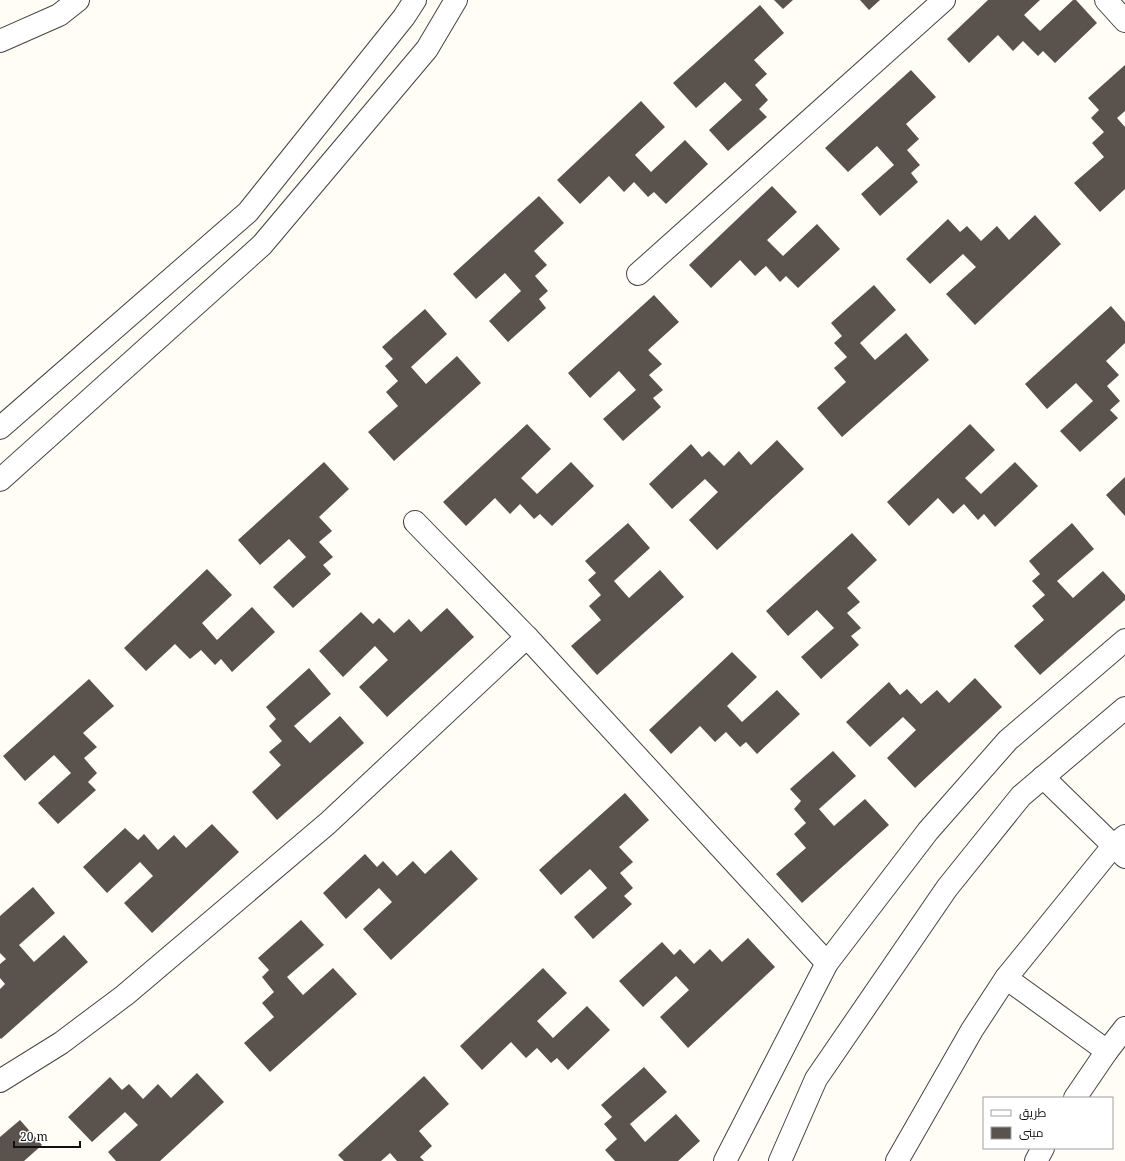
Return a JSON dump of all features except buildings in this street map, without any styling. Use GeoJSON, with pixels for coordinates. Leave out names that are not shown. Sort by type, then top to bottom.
{"type":"FeatureCollection","features":[{"type":"Feature","properties":{"kind":"street"},"geometry":{"type":"LineString","coordinates":[[0,41],[60,15],[78,0]]}},
{"type":"Feature","properties":{"kind":"street"},"geometry":{"type":"LineString","coordinates":[[0,428],[248,212],[404,17],[414,0]]}},
{"type":"Feature","properties":{"kind":"street"},"geometry":{"type":"LineString","coordinates":[[0,480],[262,245],[426,49],[456,0]]}},
{"type":"Feature","properties":{"kind":"street"},"geometry":{"type":"LineString","coordinates":[[638,274],[944,0]]}},
{"type":"Feature","properties":{"kind":"street"},"geometry":{"type":"LineString","coordinates":[[1106,0],[1125,21]]}},
{"type":"Feature","properties":{"kind":"street"},"geometry":{"type":"LineString","coordinates":[[415,522],[527,637],[827,963]]}},
{"type":"Feature","properties":{"kind":"street"},"geometry":{"type":"LineString","coordinates":[[0,1081],[61,1042],[131,990],[328,823],[527,637]]}},
{"type":"Feature","properties":{"kind":"street"},"geometry":{"type":"LineString","coordinates":[[725,1161],[827,963],[928,831],[1008,740],[1125,640]]}},
{"type":"Feature","properties":{"kind":"street"},"geometry":{"type":"LineString","coordinates":[[780,1161],[816,1079],[947,888],[1021,796],[1125,708]]}},
{"type":"Feature","properties":{"kind":"street"},"geometry":{"type":"LineString","coordinates":[[897,1161],[972,1030],[1006,978],[1121,846],[1043,777]]}},
{"type":"Feature","properties":{"kind":"street"},"geometry":{"type":"LineString","coordinates":[[1006,978],[1107,1051]]}},
{"type":"Feature","properties":{"kind":"street"},"geometry":{"type":"LineString","coordinates":[[1076,1097],[1107,1051],[1125,1028]]}},
{"type":"Feature","properties":{"kind":"street"},"geometry":{"type":"LineString","coordinates":[[1036,1161],[1042,1149]]}}]}
